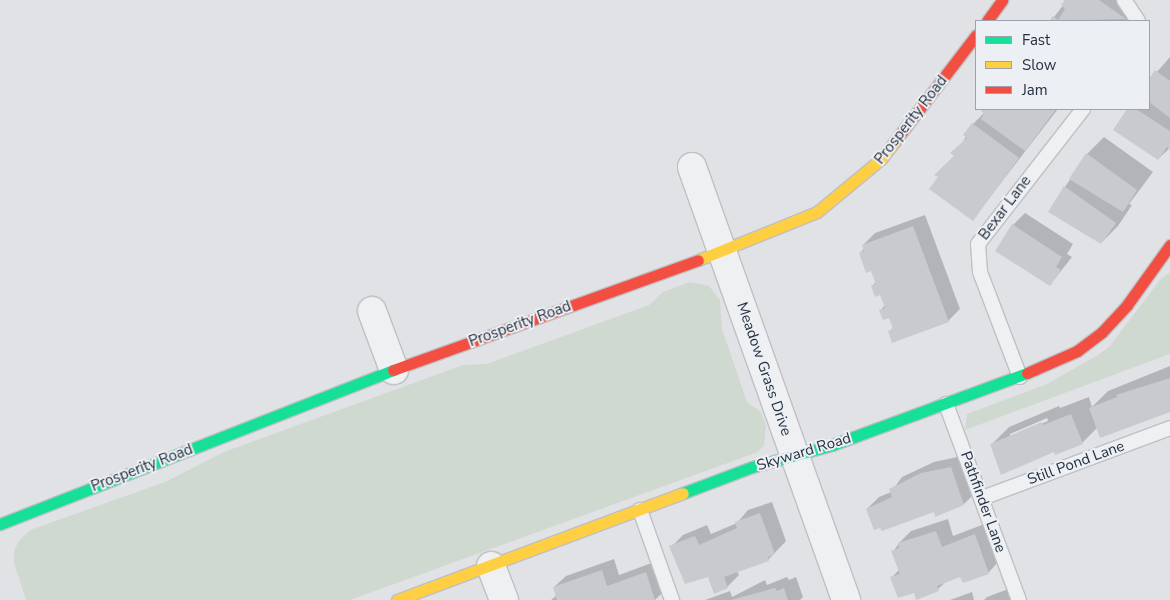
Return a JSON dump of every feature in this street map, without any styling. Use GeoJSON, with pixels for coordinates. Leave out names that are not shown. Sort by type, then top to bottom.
{"type":"FeatureCollection","features":[{"type":"Feature","properties":{"kind":"street"},"geometry":{"type":"LineString","coordinates":[[987,20],[1002,0]]}},
{"type":"Feature","properties":{"kind":"street","name":"Prosperity Road"},"geometry":{"type":"LineString","coordinates":[[0,524],[394,370],[724,250],[817,212],[860,180],[902,134],[975,36]]}},
{"type":"Feature","properties":{"kind":"street","name":"Meadow Grass Drive"},"geometry":{"type":"LineString","coordinates":[[692,167],[724,250],[846,600]]}},
{"type":"Feature","properties":{"kind":"street","name":"Skyward Road"},"geometry":{"type":"LineString","coordinates":[[397,600],[752,467],[794,455],[946,404],[1020,377],[1077,351],[1102,332],[1128,305],[1170,245]]}},
{"type":"Feature","properties":{"kind":"street"},"geometry":{"type":"LineString","coordinates":[[372,310],[394,370]]}},
{"type":"Feature","properties":{"kind":"street"},"geometry":{"type":"LineString","coordinates":[[491,566],[504,600]]}},
{"type":"Feature","properties":{"kind":"lane"},"geometry":{"type":"LineString","coordinates":[[1124,0],[1137,20]]}},
{"type":"Feature","properties":{"kind":"lane","name":"Bexar Lane"},"geometry":{"type":"LineString","coordinates":[[1020,377],[980,272],[978,244],[1082,110]]}},
{"type":"Feature","properties":{"kind":"lane","name":"Pathfinder Lane"},"geometry":{"type":"LineString","coordinates":[[946,404],[1019,600]]}},
{"type":"Feature","properties":{"kind":"lane","name":"Still Pond Lane"},"geometry":{"type":"LineString","coordinates":[[982,498],[1170,428]]}},
{"type":"Feature","properties":{"kind":"lane"},"geometry":{"type":"LineString","coordinates":[[640,510],[672,600]]}},
{"type":"Feature","properties":{"kind":"shaded area"},"geometry":{"type":"Polygon","coordinates":[[[1170,272],[1170,354],[965,430],[967,414],[1047,384],[1109,347],[1160,280],[1170,272]]]}},
{"type":"Feature","properties":{"kind":"shaded area"},"geometry":{"type":"Polygon","coordinates":[[[690,282],[709,286],[720,300],[722,329],[747,402],[761,412],[766,426],[764,445],[758,452],[350,600],[26,600],[14,563],[14,552],[18,542],[30,530],[165,482],[224,452],[463,365],[487,364],[649,305],[663,292],[690,282]]]}},
{"type":"Feature","properties":{"kind":"building"},"geometry":{"type":"Polygon","coordinates":[[[1065,0],[1099,0],[1126,19],[1058,20],[1065,9],[1061,5],[1065,0]]]}},
{"type":"Feature","properties":{"kind":"building"},"geometry":{"type":"Polygon","coordinates":[[[1053,16],[1058,20],[1050,20],[1053,16]]]}},
{"type":"Feature","properties":{"kind":"building"},"geometry":{"type":"Polygon","coordinates":[[[1155,70],[1170,81],[1170,118],[1150,103],[1150,78],[1155,70]]]}},
{"type":"Feature","properties":{"kind":"building"},"geometry":{"type":"Polygon","coordinates":[[[981,110],[1055,110],[1025,151],[981,119],[984,114],[981,110]]]}},
{"type":"Feature","properties":{"kind":"building"},"geometry":{"type":"Polygon","coordinates":[[[1126,110],[1138,110],[1170,131],[1170,150],[1167,147],[1158,160],[1113,130],[1126,110]]]}},
{"type":"Feature","properties":{"kind":"building"},"geometry":{"type":"Polygon","coordinates":[[[972,123],[1019,158],[973,221],[929,189],[938,177],[934,175],[954,156],[950,153],[967,138],[963,135],[972,123]]]}},
{"type":"Feature","properties":{"kind":"building"},"geometry":{"type":"Polygon","coordinates":[[[1086,153],[1137,190],[1123,212],[1069,179],[1086,153]]]}},
{"type":"Feature","properties":{"kind":"building"},"geometry":{"type":"Polygon","coordinates":[[[1064,186],[1116,223],[1101,244],[1048,212],[1064,186]]]}},
{"type":"Feature","properties":{"kind":"building"},"geometry":{"type":"Polygon","coordinates":[[[1012,224],[1062,257],[1056,267],[1061,270],[1050,286],[995,251],[1012,224]]]}},
{"type":"Feature","properties":{"kind":"building"},"geometry":{"type":"Polygon","coordinates":[[[913,226],[949,322],[892,343],[888,331],[893,329],[889,318],[883,320],[879,310],[885,308],[880,295],[875,297],[871,286],[876,284],[871,271],[866,273],[859,253],[864,251],[862,245],[913,226]]]}},
{"type":"Feature","properties":{"kind":"building"},"geometry":{"type":"Polygon","coordinates":[[[1170,378],[1170,412],[1100,438],[1089,408],[1117,397],[1116,395],[1170,378]]]}},
{"type":"Feature","properties":{"kind":"building"},"geometry":{"type":"Polygon","coordinates":[[[1071,414],[1083,444],[1055,455],[1054,452],[1001,475],[990,444],[1042,422],[1043,425],[1071,414]]]}},
{"type":"Feature","properties":{"kind":"building"},"geometry":{"type":"Polygon","coordinates":[[[951,467],[964,505],[935,517],[934,512],[882,531],[880,528],[874,530],[866,509],[892,497],[889,489],[921,473],[951,467]]]}},
{"type":"Feature","properties":{"kind":"building"},"geometry":{"type":"Polygon","coordinates":[[[760,513],[775,554],[768,557],[769,561],[724,577],[728,588],[714,594],[708,577],[685,584],[669,546],[695,536],[699,545],[737,528],[735,522],[760,513]]]}},
{"type":"Feature","properties":{"kind":"building"},"geometry":{"type":"Polygon","coordinates":[[[936,531],[942,547],[975,534],[989,574],[963,583],[960,577],[937,586],[939,591],[916,600],[914,593],[898,598],[890,577],[900,574],[891,551],[899,548],[898,543],[936,531]]]}},
{"type":"Feature","properties":{"kind":"building"},"geometry":{"type":"Polygon","coordinates":[[[602,570],[607,586],[646,572],[655,600],[557,600],[553,587],[602,570]]]}},
{"type":"Feature","properties":{"kind":"building"},"geometry":{"type":"Polygon","coordinates":[[[775,588],[777,591],[784,588],[788,600],[731,600],[775,588]]]}},
{"type":"Feature","properties":{"kind":"traffic: fast"},"geometry":{"type":"LineString","coordinates":[[0,524],[393,370]]}},
{"type":"Feature","properties":{"kind":"traffic: fast"},"geometry":{"type":"LineString","coordinates":[[683,493],[752,467],[832,445],[1027,373]]}},
{"type":"Feature","properties":{"kind":"traffic: slow"},"geometry":{"type":"LineString","coordinates":[[698,260],[817,212],[881,159],[895,141]]}},
{"type":"Feature","properties":{"kind":"traffic: slow"},"geometry":{"type":"LineString","coordinates":[[397,600],[683,493]]}},
{"type":"Feature","properties":{"kind":"traffic: jam"},"geometry":{"type":"LineString","coordinates":[[988,20],[1002,0]]}},
{"type":"Feature","properties":{"kind":"traffic: jam"},"geometry":{"type":"LineString","coordinates":[[895,141],[975,36]]}},
{"type":"Feature","properties":{"kind":"traffic: jam"},"geometry":{"type":"LineString","coordinates":[[1027,373],[1077,351],[1102,332],[1127,305],[1170,245]]}},
{"type":"Feature","properties":{"kind":"traffic: jam"},"geometry":{"type":"LineString","coordinates":[[393,370],[698,260]]}}]}
